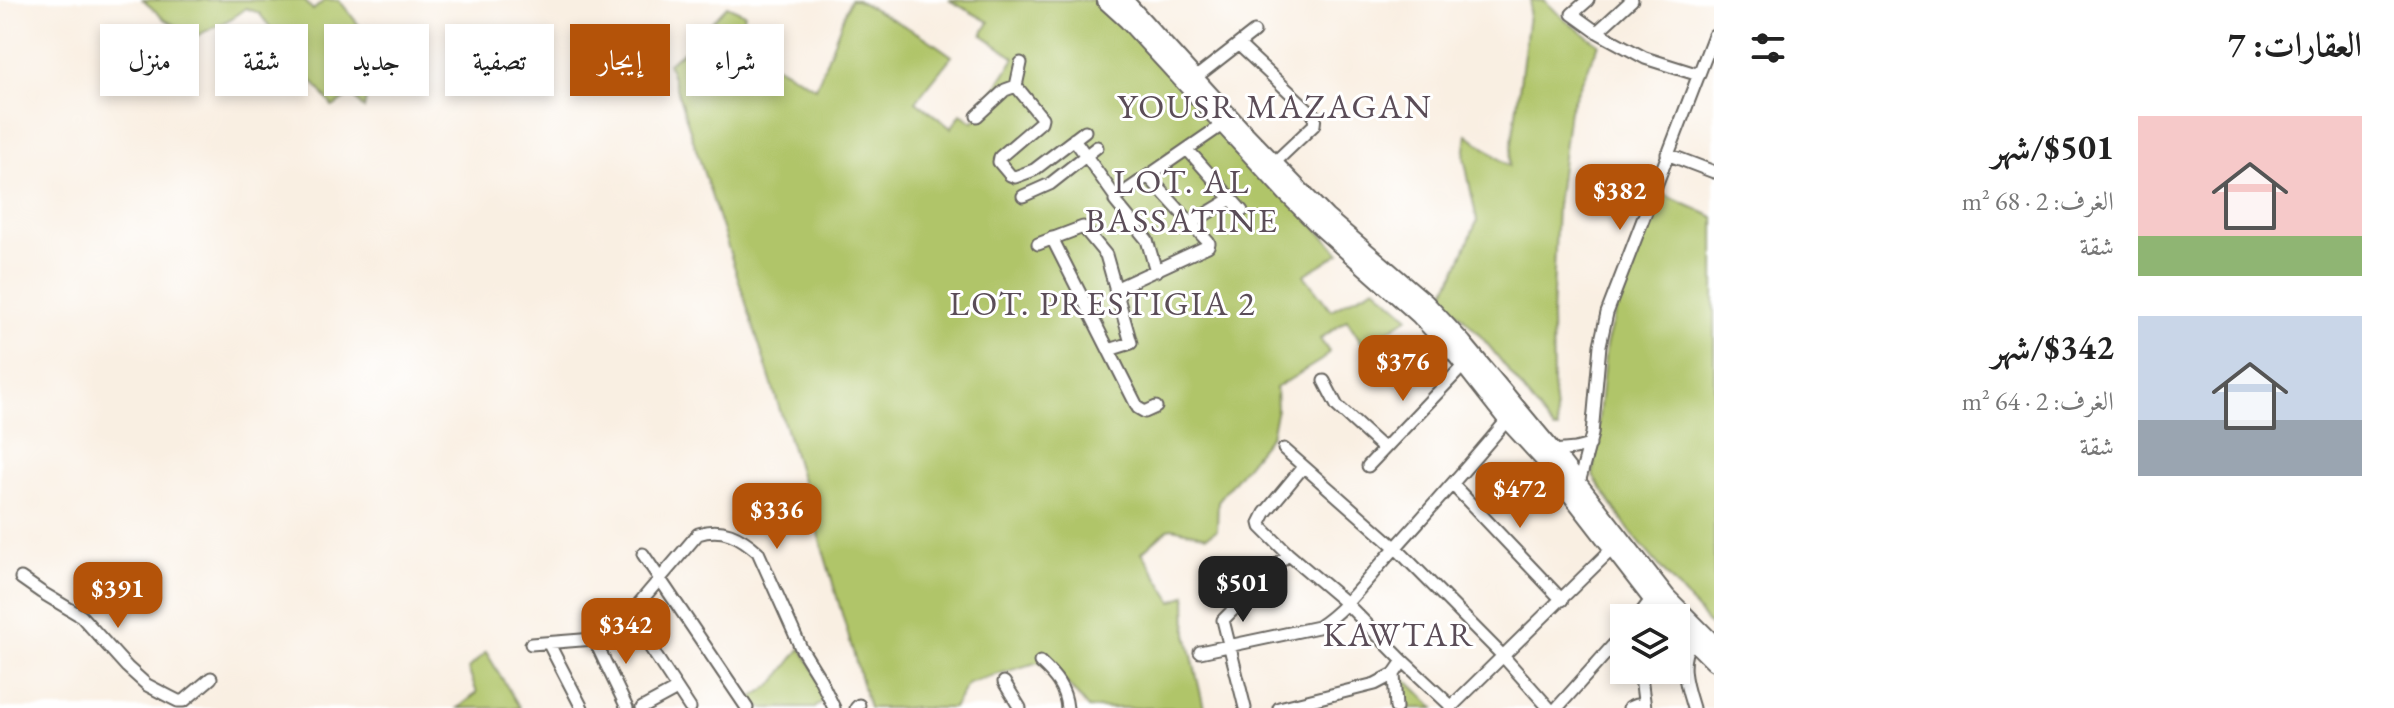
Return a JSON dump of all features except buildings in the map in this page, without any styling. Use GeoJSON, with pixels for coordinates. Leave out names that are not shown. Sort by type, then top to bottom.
{"type":"FeatureCollection","features":[{"type":"Feature","properties":{"kind":"main road"},"geometry":{"type":"LineString","coordinates":[[1105,0],[1222,125],[1322,221],[1425,302],[1488,372],[1579,483],[1654,604]]}},
{"type":"Feature","properties":{"kind":"main road"},"geometry":{"type":"LineString","coordinates":[[1124,0],[1274,163],[1322,221]]}},
{"type":"Feature","properties":{"kind":"main road"},"geometry":{"type":"LineString","coordinates":[[1342,238],[1464,365],[1507,420],[1544,460],[1654,604]]}},
{"type":"Feature","properties":{"kind":"main road"},"geometry":{"type":"LineString","coordinates":[[1690,628],[1714,644]]}},
{"type":"Feature","properties":{"kind":"main road"},"geometry":{"type":"LineString","coordinates":[[1691,641],[1714,662]]}},
{"type":"Feature","properties":{"kind":"street"},"geometry":{"type":"LineString","coordinates":[[1588,0],[1572,14],[1597,32],[1645,58],[1699,75]]}},
{"type":"Feature","properties":{"kind":"street"},"geometry":{"type":"LineString","coordinates":[[1597,32],[1632,0]]}},
{"type":"Feature","properties":{"kind":"street"},"geometry":{"type":"LineString","coordinates":[[1195,78],[1254,32]]}},
{"type":"Feature","properties":{"kind":"street"},"geometry":{"type":"LineString","coordinates":[[1579,483],[1590,445],[1600,345],[1607,313],[1714,35]]}},
{"type":"Feature","properties":{"kind":"street"},"geometry":{"type":"LineString","coordinates":[[1239,45],[1315,116],[1314,125],[1274,163]]}},
{"type":"Feature","properties":{"kind":"street"},"geometry":{"type":"LineString","coordinates":[[1016,86],[1021,63]]}},
{"type":"Feature","properties":{"kind":"street"},"geometry":{"type":"LineString","coordinates":[[977,116],[1005,90],[1016,86]]}},
{"type":"Feature","properties":{"kind":"street"},"geometry":{"type":"LineString","coordinates":[[1016,86],[1042,118],[1000,157],[999,162],[1010,175],[1015,177],[1034,170],[1085,131]]}},
{"type":"Feature","properties":{"kind":"street"},"geometry":{"type":"LineString","coordinates":[[1116,198],[1222,125]]}},
{"type":"Feature","properties":{"kind":"street"},"geometry":{"type":"LineString","coordinates":[[1074,139],[1116,198],[1115,201],[1147,240],[1156,271]]}},
{"type":"Feature","properties":{"kind":"street"},"geometry":{"type":"LineString","coordinates":[[1023,196],[1050,184],[1097,147]]}},
{"type":"Feature","properties":{"kind":"street"},"geometry":{"type":"LineString","coordinates":[[1187,149],[1242,211]]}},
{"type":"Feature","properties":{"kind":"street"},"geometry":{"type":"LineString","coordinates":[[1667,154],[1714,172]]}},
{"type":"Feature","properties":{"kind":"street"},"geometry":{"type":"LineString","coordinates":[[1115,289],[1209,243],[1148,176]]}},
{"type":"Feature","properties":{"kind":"street"},"geometry":{"type":"LineString","coordinates":[[1191,223],[1231,199]]}},
{"type":"Feature","properties":{"kind":"street"},"geometry":{"type":"LineString","coordinates":[[1038,244],[1083,227],[1106,255],[1131,343],[1109,350]]}},
{"type":"Feature","properties":{"kind":"street"},"geometry":{"type":"LineString","coordinates":[[1052,238],[1138,408],[1145,412],[1156,407]]}},
{"type":"Feature","properties":{"kind":"street"},"geometry":{"type":"LineString","coordinates":[[1368,466],[1464,365]]}},
{"type":"Feature","properties":{"kind":"street"},"geometry":{"type":"LineString","coordinates":[[1324,381],[1337,406],[1384,449]]}},
{"type":"Feature","properties":{"kind":"street"},"geometry":{"type":"LineString","coordinates":[[1200,652],[1318,627],[1346,603],[1507,420]]}},
{"type":"Feature","properties":{"kind":"street"},"geometry":{"type":"LineString","coordinates":[[1553,451],[1590,445]]}},
{"type":"Feature","properties":{"kind":"street"},"geometry":{"type":"LineString","coordinates":[[1284,449],[1395,547],[1502,655],[1549,708]]}},
{"type":"Feature","properties":{"kind":"street"},"geometry":{"type":"LineString","coordinates":[[1303,467],[1260,523],[1267,534],[1346,603],[1451,707],[1613,548]]}},
{"type":"Feature","properties":{"kind":"street"},"geometry":{"type":"LineString","coordinates":[[1453,485],[1562,600]]}},
{"type":"Feature","properties":{"kind":"street"},"geometry":{"type":"LineString","coordinates":[[531,644],[594,639],[611,633],[698,534],[711,530],[730,534],[746,541],[758,552],[801,648],[834,708]]}},
{"type":"Feature","properties":{"kind":"street"},"geometry":{"type":"LineString","coordinates":[[643,554],[747,708]]}},
{"type":"Feature","properties":{"kind":"street"},"geometry":{"type":"LineString","coordinates":[[1245,708],[1223,620],[1288,554]]}},
{"type":"Feature","properties":{"kind":"street"},"geometry":{"type":"LineString","coordinates":[[21,578],[81,616],[147,685],[184,701],[211,678]]}},
{"type":"Feature","properties":{"kind":"street"},"geometry":{"type":"LineString","coordinates":[[629,615],[690,708]]}},
{"type":"Feature","properties":{"kind":"street"},"geometry":{"type":"LineString","coordinates":[[594,639],[627,708]]}},
{"type":"Feature","properties":{"kind":"street"},"geometry":{"type":"LineString","coordinates":[[1691,641],[1685,651],[1684,680],[1693,708]]}},
{"type":"Feature","properties":{"kind":"street"},"geometry":{"type":"LineString","coordinates":[[549,644],[582,708]]}},
{"type":"Feature","properties":{"kind":"street"},"geometry":{"type":"LineString","coordinates":[[1557,708],[1610,649]]}},
{"type":"Feature","properties":{"kind":"street"},"geometry":{"type":"LineString","coordinates":[[1279,708],[1375,684],[1394,674],[1403,661]]}},
{"type":"Feature","properties":{"kind":"street"},"geometry":{"type":"LineString","coordinates":[[1040,662],[1055,676],[1066,695],[1067,708]]}},
{"type":"Feature","properties":{"kind":"street"},"geometry":{"type":"LineString","coordinates":[[1394,674],[1396,708]]}},
{"type":"Feature","properties":{"kind":"street"},"geometry":{"type":"LineString","coordinates":[[1004,682],[1020,708]]}},
{"type":"Feature","properties":{"kind":"street"},"geometry":{"type":"LineString","coordinates":[[1637,707],[1639,684]]}},
{"type":"Feature","properties":{"kind":"street"},"geometry":{"type":"LineString","coordinates":[[642,708],[677,689]]}},
{"type":"Feature","properties":{"kind":"green space"},"geometry":{"type":"Polygon","coordinates":[[[143,0],[304,0],[313,10],[325,0],[339,0],[358,24],[324,24],[324,96],[308,75],[308,24],[268,24],[259,13],[246,8],[199,35],[199,24],[173,24],[143,0]]]}},
{"type":"Feature","properties":{"kind":"green space"},"geometry":{"type":"Polygon","coordinates":[[[850,0],[857,0],[925,37],[952,56],[916,101],[951,128],[961,114],[973,122],[1015,58],[982,35],[989,22],[949,0],[1095,0],[1114,12],[1340,253],[1304,275],[1331,310],[1375,287],[1409,317],[1364,346],[1347,320],[1320,339],[1329,352],[1323,359],[1276,388],[1277,409],[1271,435],[1218,501],[1217,530],[1207,536],[1168,529],[1142,552],[1173,602],[1186,595],[1187,634],[1204,708],[1088,708],[1065,681],[1039,662],[968,683],[953,708],[869,708],[797,465],[670,62],[686,49],[686,96],[784,96],[784,70],[816,88],[850,0]]]}},
{"type":"Feature","properties":{"kind":"green space"},"geometry":{"type":"Polygon","coordinates":[[[1531,0],[1545,1],[1565,20],[1599,44],[1569,110],[1557,206],[1552,317],[1553,384],[1558,430],[1548,423],[1485,341],[1441,297],[1477,221],[1464,157],[1467,134],[1509,166],[1531,0]]]}},
{"type":"Feature","properties":{"kind":"green space"},"geometry":{"type":"Polygon","coordinates":[[[727,6],[745,14],[742,24],[710,24],[727,6]]]}},
{"type":"Feature","properties":{"kind":"green space"},"geometry":{"type":"Polygon","coordinates":[[[324,96],[349,96],[333,107],[324,96]]]}},
{"type":"Feature","properties":{"kind":"green space"},"geometry":{"type":"Polygon","coordinates":[[[354,96],[367,96],[364,109],[354,96]]]}},
{"type":"Feature","properties":{"kind":"green space"},"geometry":{"type":"Polygon","coordinates":[[[1660,193],[1714,217],[1714,630],[1631,533],[1593,476],[1606,345],[1617,306],[1660,193]]]}},
{"type":"Feature","properties":{"kind":"green space"},"geometry":{"type":"Polygon","coordinates":[[[801,648],[829,695],[815,708],[747,708],[744,703],[773,684],[801,648]]]}},
{"type":"Feature","properties":{"kind":"green space"},"geometry":{"type":"Polygon","coordinates":[[[486,652],[520,708],[458,708],[477,693],[468,669],[486,652]]]}},
{"type":"Feature","properties":{"kind":"green space"},"geometry":{"type":"Polygon","coordinates":[[[1400,677],[1404,677],[1435,708],[1401,708],[1400,677]]]}},
{"type":"Feature","properties":{"kind":"district","name":"YOUSR MAZAGAN"},"geometry":{"type":"Point","coordinates":[1275,106]}},
{"type":"Feature","properties":{"kind":"district","name":"LOT. AL BASSATINE"},"geometry":{"type":"Point","coordinates":[1182,200]}},
{"type":"Feature","properties":{"kind":"district","name":"LOT. PRESTIGIA 2"},"geometry":{"type":"Point","coordinates":[1103,303]}},
{"type":"Feature","properties":{"kind":"district","name":"KAWTAR"},"geometry":{"type":"Point","coordinates":[1399,634]}}]}
